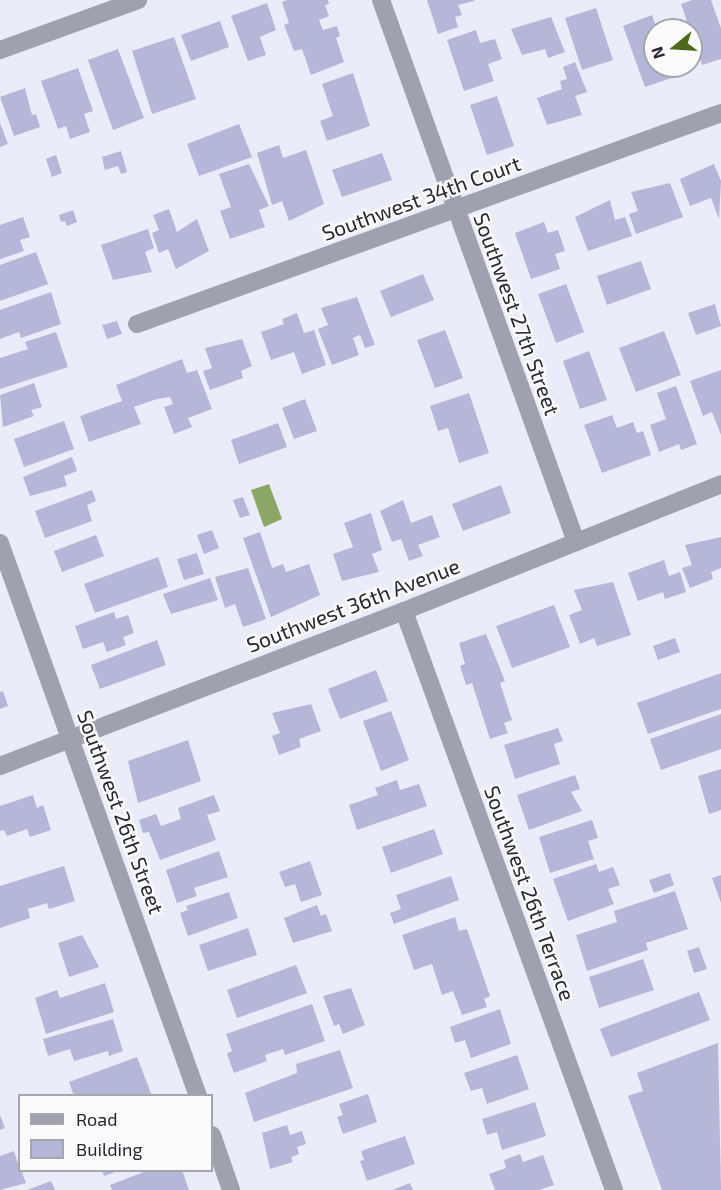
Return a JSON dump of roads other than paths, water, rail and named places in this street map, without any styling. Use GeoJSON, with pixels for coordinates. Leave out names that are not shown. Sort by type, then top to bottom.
{"type":"FeatureCollection","features":[{"type":"Feature","properties":{"kind":"street"},"geometry":{"type":"LineString","coordinates":[[0,50],[138,0]]}},
{"type":"Feature","properties":{"kind":"street","name":"Southwest 27th Street"},"geometry":{"type":"LineString","coordinates":[[381,0],[576,542]]}},
{"type":"Feature","properties":{"kind":"street","name":"Southwest 34th Court"},"geometry":{"type":"LineString","coordinates":[[137,324],[721,113]]}},
{"type":"Feature","properties":{"kind":"street","name":"Southwest 36th Avenue"},"geometry":{"type":"LineString","coordinates":[[0,766],[404,611],[721,484]]}},
{"type":"Feature","properties":{"kind":"street","name":"Southwest 26th Street"},"geometry":{"type":"LineString","coordinates":[[0,543],[198,1094]]}},
{"type":"Feature","properties":{"kind":"street","name":"Southwest 26th Terrace"},"geometry":{"type":"LineString","coordinates":[[404,611],[614,1190]]}},
{"type":"Feature","properties":{"kind":"street"},"geometry":{"type":"LineString","coordinates":[[213,1138],[231,1190]]}}]}
